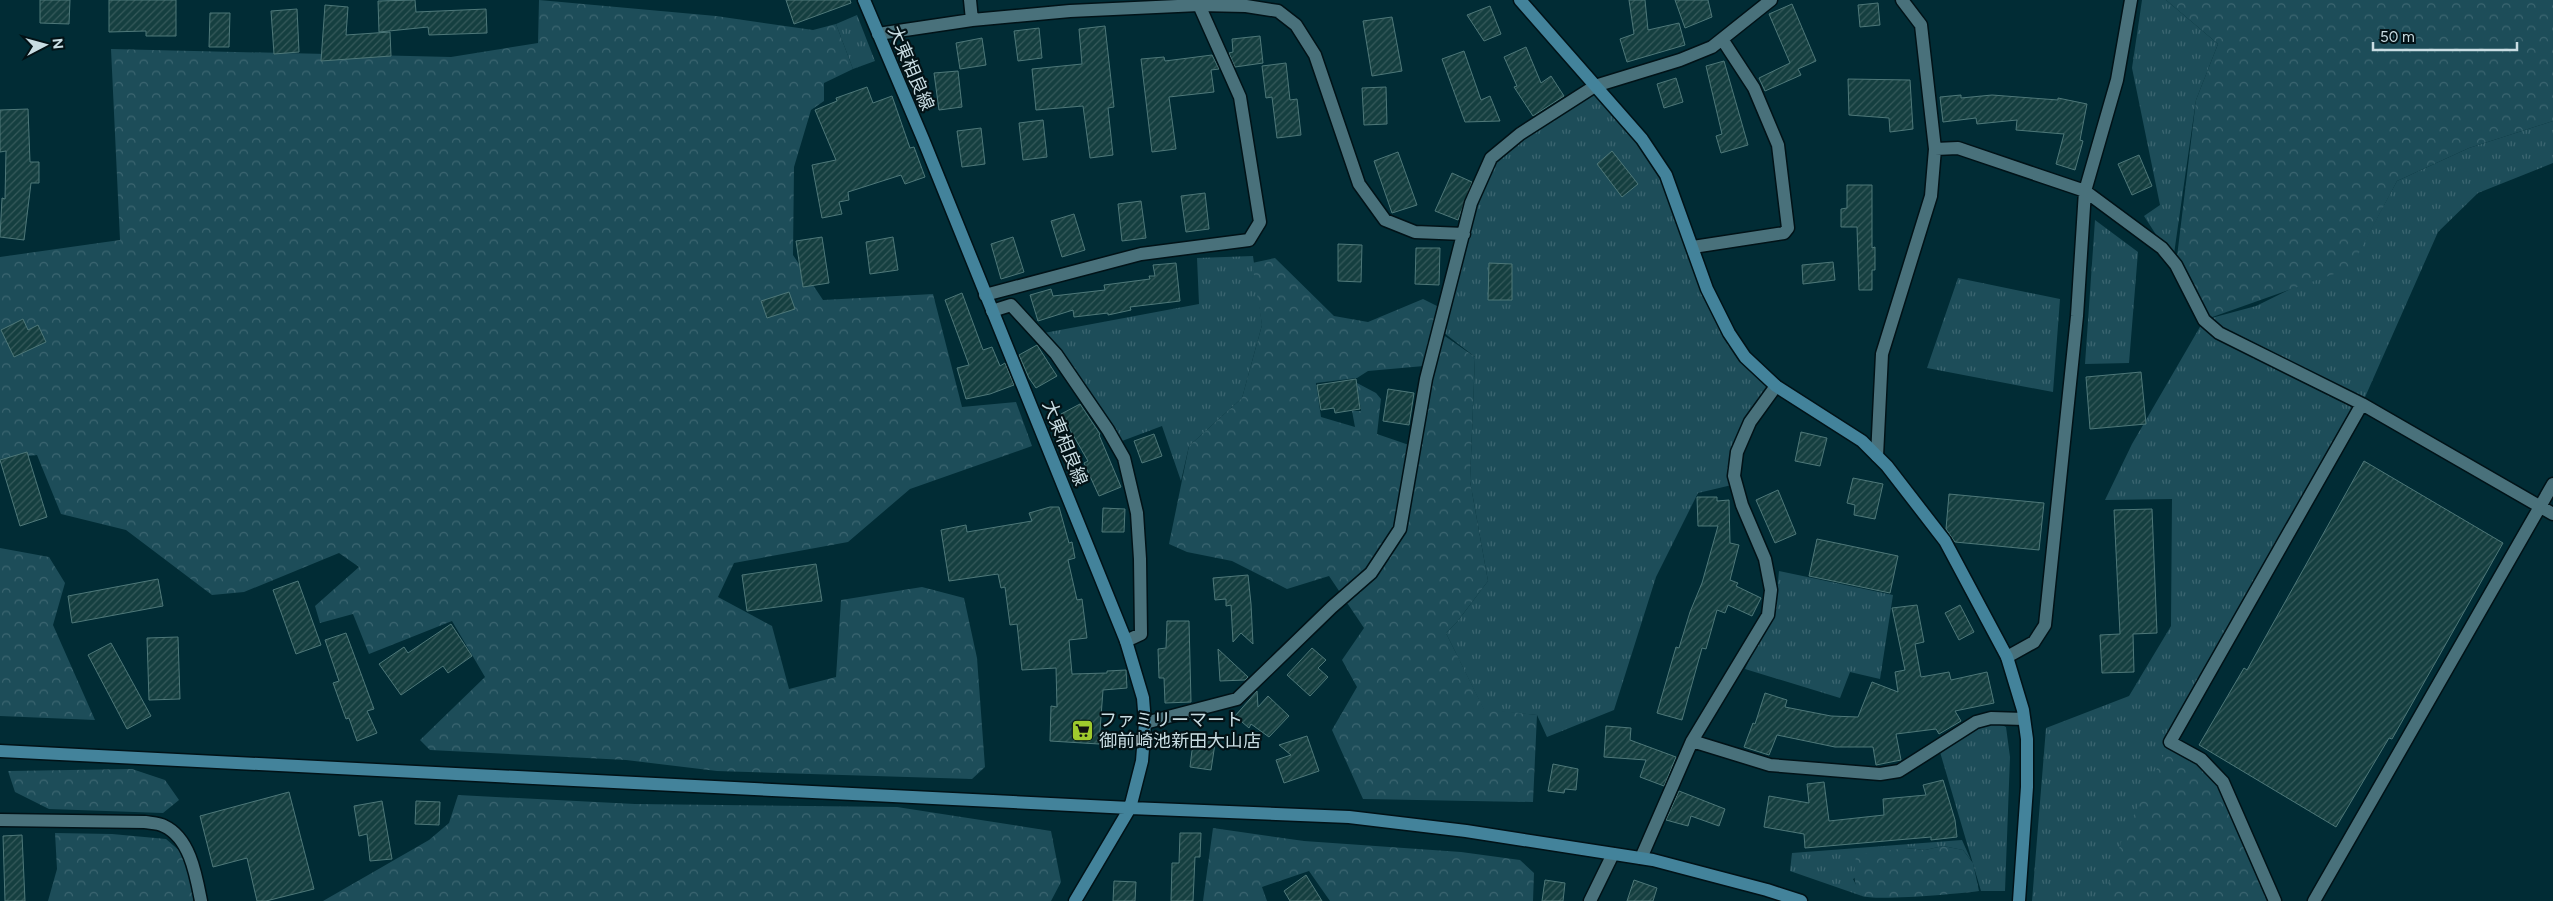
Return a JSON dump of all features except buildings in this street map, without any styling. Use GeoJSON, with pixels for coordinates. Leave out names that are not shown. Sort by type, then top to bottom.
{"type":"FeatureCollection","features":[{"type":"Feature","properties":{"kind":"street","name":"大東相良線"},"geometry":{"type":"LineString","coordinates":[[864,0],[923,139],[1126,641],[1143,698],[1145,723],[1142,761],[1130,808],[1075,901]]}},
{"type":"Feature","properties":{"kind":"street"},"geometry":{"type":"LineString","coordinates":[[970,0],[972,20]]}},
{"type":"Feature","properties":{"kind":"street"},"geometry":{"type":"LineString","coordinates":[[1520,0],[1642,139],[1666,175],[1707,289],[1729,333],[1745,357],[1776,386],[1862,441],[1887,466],[1944,541],[2006,657],[2024,718],[2027,739],[2027,788],[2019,901]]}},
{"type":"Feature","properties":{"kind":"street"},"geometry":{"type":"LineString","coordinates":[[1145,723],[1237,699],[1332,606],[1371,573],[1400,529],[1426,379],[1472,203],[1491,158],[1520,134],[1596,86],[1680,60],[1712,47],[1771,0]]}},
{"type":"Feature","properties":{"kind":"street"},"geometry":{"type":"LineString","coordinates":[[1877,456],[1882,354],[1930,196],[1935,149],[1921,25],[1902,0]]}},
{"type":"Feature","properties":{"kind":"street"},"geometry":{"type":"LineString","coordinates":[[2006,657],[2034,642],[2045,625],[2077,316],[2085,191],[2117,80],[2131,0]]}},
{"type":"Feature","properties":{"kind":"street"},"geometry":{"type":"LineString","coordinates":[[878,34],[972,20],[1070,11],[1199,5],[1246,6],[1278,11],[1296,24],[1315,55],[1359,184],[1385,220],[1415,232],[1464,234]]}},
{"type":"Feature","properties":{"kind":"street"},"geometry":{"type":"LineString","coordinates":[[985,295],[1140,254],[1249,240],[1260,222],[1240,97],[1199,5]]}},
{"type":"Feature","properties":{"kind":"street"},"geometry":{"type":"LineString","coordinates":[[1693,247],[1784,233],[1788,228],[1778,145],[1754,88],[1722,39]]}},
{"type":"Feature","properties":{"kind":"street"},"geometry":{"type":"LineString","coordinates":[[1935,149],[1958,148],[2085,191],[2162,248],[2176,265],[2204,320],[2219,333],[2362,404],[2553,514]]}},
{"type":"Feature","properties":{"kind":"street"},"geometry":{"type":"LineString","coordinates":[[992,311],[1011,305],[1056,354],[1108,430],[1124,458],[1137,513],[1141,634],[1126,641]]}},
{"type":"Feature","properties":{"kind":"street"},"geometry":{"type":"LineString","coordinates":[[1641,858],[1692,741],[1768,615],[1771,590],[1766,559],[1742,505],[1734,476],[1737,452],[1750,422],[1776,386]]}},
{"type":"Feature","properties":{"kind":"street"},"geometry":{"type":"LineString","coordinates":[[2275,901],[2223,782],[2201,758],[2170,742],[2362,404]]}},
{"type":"Feature","properties":{"kind":"street"},"geometry":{"type":"LineString","coordinates":[[2314,901],[2553,484]]}},
{"type":"Feature","properties":{"kind":"street"},"geometry":{"type":"LineString","coordinates":[[1692,741],[1770,765],[1880,774],[1900,771],[1976,722],[1991,718],[2024,718]]}},
{"type":"Feature","properties":{"kind":"street"},"geometry":{"type":"LineString","coordinates":[[0,751],[1130,808],[1348,817],[1466,831],[1641,858],[1767,890],[1801,901]]}},
{"type":"Feature","properties":{"kind":"street"},"geometry":{"type":"LineString","coordinates":[[0,820],[145,822],[164,826],[183,841],[197,879],[201,901]]}},
{"type":"Feature","properties":{"kind":"street"},"geometry":{"type":"LineString","coordinates":[[1590,901],[1613,854]]}},
{"type":"Feature","properties":{"kind":"green space"},"geometry":{"type":"Polygon","coordinates":[[[539,0],[716,16],[813,30],[836,24],[853,69],[824,83],[824,101],[811,110],[794,167],[793,255],[823,300],[933,294],[962,407],[1016,402],[1032,446],[910,489],[848,542],[734,563],[718,597],[772,626],[789,689],[836,677],[841,600],[922,587],[964,598],[977,658],[985,767],[972,779],[717,771],[626,760],[430,750],[420,740],[485,677],[452,621],[369,654],[353,614],[320,623],[315,606],[359,567],[339,553],[244,592],[212,595],[126,530],[61,514],[37,455],[0,459],[0,257],[120,240],[111,49],[451,57],[538,43],[539,0]]]}},
{"type":"Feature","properties":{"kind":"green space"},"geometry":{"type":"Polygon","coordinates":[[[2142,0],[2166,0],[2218,44],[2196,100],[2173,261],[2144,216],[2160,205],[2132,68],[2142,0]]]}},
{"type":"Feature","properties":{"kind":"green space"},"geometry":{"type":"Polygon","coordinates":[[[2166,0],[2553,0],[2553,121],[2469,148],[2397,181],[2351,268],[2204,320],[2176,265],[2196,100],[2218,44],[2166,0]]]}},
{"type":"Feature","properties":{"kind":"green space"},"geometry":{"type":"Polygon","coordinates":[[[857,15],[875,61],[853,69],[836,24],[857,15]]]}},
{"type":"Feature","properties":{"kind":"green space"},"geometry":{"type":"Polygon","coordinates":[[[1590,90],[1666,175],[1693,247],[1741,351],[1775,387],[1737,448],[1736,484],[1698,493],[1656,577],[1614,710],[1547,737],[1537,715],[1484,710],[1446,633],[1457,622],[1488,581],[1470,481],[1475,357],[1443,332],[1480,184],[1491,158],[1590,90]]]}},
{"type":"Feature","properties":{"kind":"green space"},"geometry":{"type":"Polygon","coordinates":[[[2553,121],[2553,163],[2478,193],[2438,232],[2362,404],[2174,736],[2109,901],[2032,901],[2046,728],[2129,696],[2171,626],[2172,499],[2105,500],[2132,444],[2204,320],[2256,306],[2356,257],[2397,181],[2469,148],[2553,121]]]}},
{"type":"Feature","properties":{"kind":"green space"},"geometry":{"type":"Polygon","coordinates":[[[2095,220],[2138,252],[2129,363],[2085,364],[2095,220]]]}},
{"type":"Feature","properties":{"kind":"green space"},"geometry":{"type":"Polygon","coordinates":[[[1253,256],[1262,325],[1242,398],[1189,446],[1181,481],[1162,426],[1122,441],[1044,333],[1199,304],[1197,258],[1253,256]]]}},
{"type":"Feature","properties":{"kind":"green space"},"geometry":{"type":"Polygon","coordinates":[[[1275,258],[1334,316],[1368,322],[1423,299],[1439,307],[1424,366],[1368,371],[1357,378],[1316,383],[1321,417],[1355,427],[1352,411],[1361,411],[1357,383],[1376,393],[1381,399],[1377,434],[1409,445],[1439,332],[1475,357],[1470,481],[1488,581],[1457,622],[1446,633],[1484,709],[1537,715],[1533,802],[1363,799],[1332,730],[1357,687],[1342,660],[1364,628],[1329,576],[1287,589],[1232,561],[1187,552],[1169,544],[1189,446],[1242,398],[1262,325],[1252,263],[1275,258]]]}},
{"type":"Feature","properties":{"kind":"green space"},"geometry":{"type":"Polygon","coordinates":[[[1958,278],[2060,299],[2053,392],[1927,368],[1958,278]]]}},
{"type":"Feature","properties":{"kind":"green space"},"geometry":{"type":"Polygon","coordinates":[[[0,548],[49,557],[65,583],[53,625],[95,720],[0,716],[0,548]]]}},
{"type":"Feature","properties":{"kind":"green space"},"geometry":{"type":"Polygon","coordinates":[[[1779,571],[1893,595],[1880,679],[1850,672],[1840,698],[1745,669],[1776,603],[1779,571]]]}},
{"type":"Feature","properties":{"kind":"green space"},"geometry":{"type":"Polygon","coordinates":[[[1996,722],[2006,727],[2010,757],[2005,891],[1981,891],[1940,752],[1986,723],[1996,722]]]}},
{"type":"Feature","properties":{"kind":"green space"},"geometry":{"type":"Polygon","coordinates":[[[2170,742],[2223,782],[2275,901],[2104,901],[2122,839],[2170,742]]]}},
{"type":"Feature","properties":{"kind":"green space"},"geometry":{"type":"Polygon","coordinates":[[[132,769],[165,780],[179,800],[163,813],[49,809],[15,792],[8,771],[132,769]]]}},
{"type":"Feature","properties":{"kind":"green space"},"geometry":{"type":"Polygon","coordinates":[[[458,795],[635,804],[897,807],[1051,831],[1061,882],[1051,901],[323,901],[429,840],[449,823],[458,795]]]}},
{"type":"Feature","properties":{"kind":"green space"},"geometry":{"type":"Polygon","coordinates":[[[1213,828],[1304,841],[1461,852],[1520,860],[1534,873],[1533,901],[1330,901],[1309,871],[1262,887],[1267,901],[1203,901],[1213,828]]]}},
{"type":"Feature","properties":{"kind":"green space"},"geometry":{"type":"Polygon","coordinates":[[[55,833],[112,834],[166,839],[181,852],[193,888],[193,901],[48,901],[57,869],[55,833]]]}},
{"type":"Feature","properties":{"kind":"green space"},"geometry":{"type":"Polygon","coordinates":[[[1962,840],[1971,860],[1963,850],[1943,846],[1925,850],[1906,848],[1853,879],[1862,896],[1790,871],[1792,853],[1962,840]]]}},
{"type":"Feature","properties":{"kind":"green space"},"geometry":{"type":"Polygon","coordinates":[[[1943,846],[1963,850],[1973,863],[1979,891],[1883,898],[1862,896],[1856,886],[1854,876],[1856,855],[1906,848],[1925,850],[1943,846]]]}},
{"type":"Feature","properties":{"kind":"place","name":"ファミリーマート 御前崎池新田大山店"},"geometry":{"type":"Point","coordinates":[1083,730]}}]}
